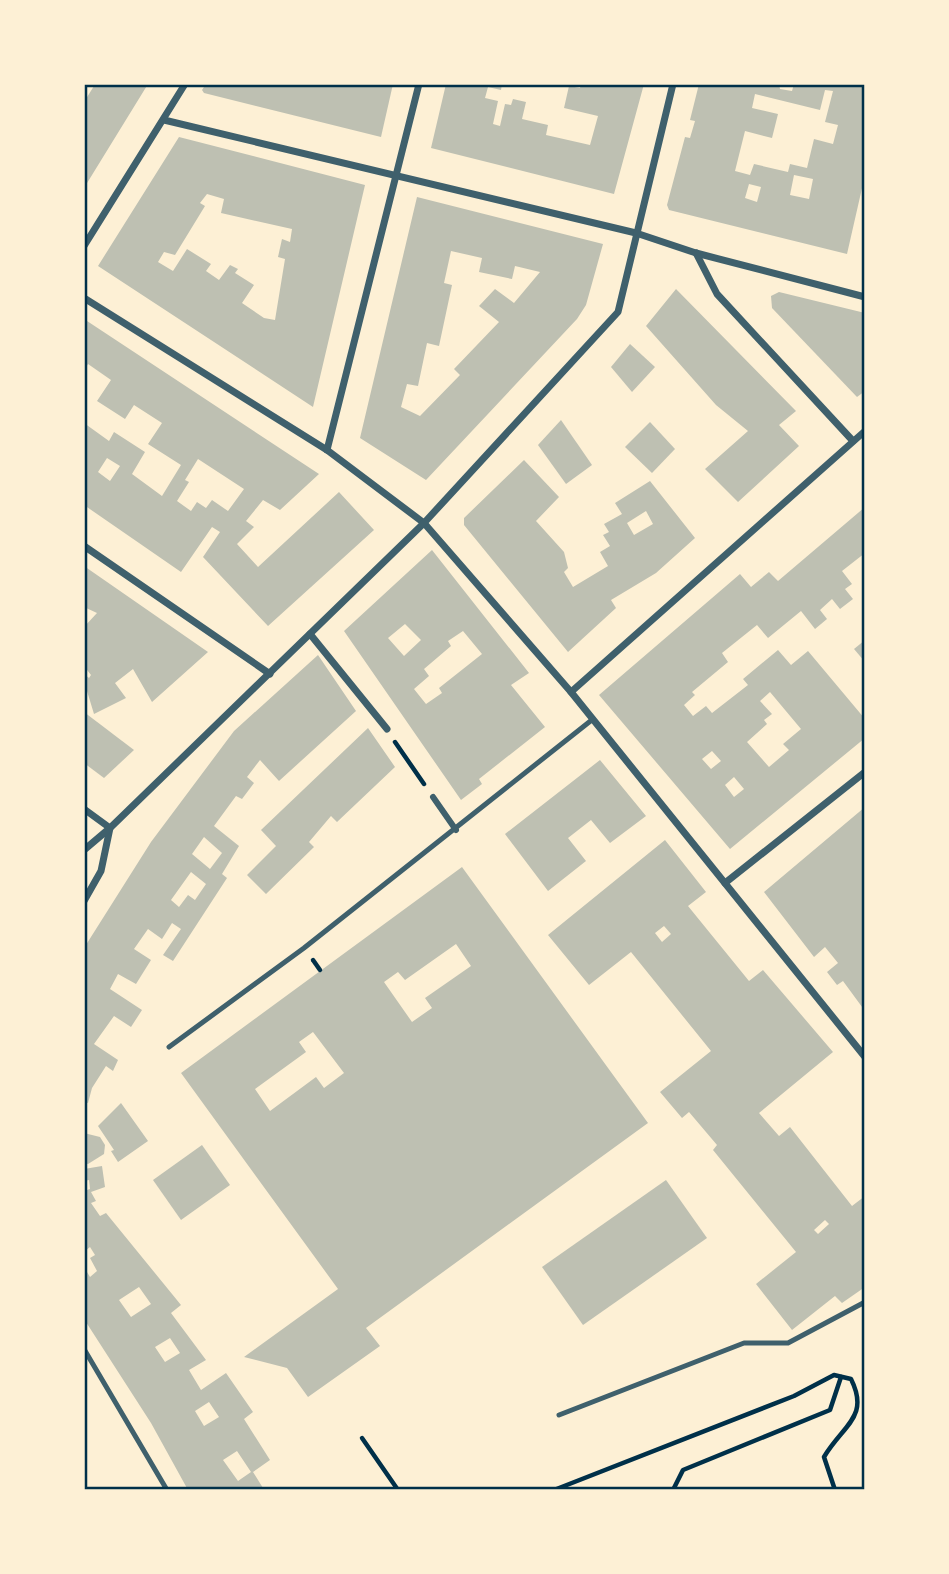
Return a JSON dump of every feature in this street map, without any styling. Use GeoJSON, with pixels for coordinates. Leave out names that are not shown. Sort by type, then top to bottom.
{"type":"FeatureCollection","features":[{"type":"Feature","properties":{"kind":"street"},"geometry":{"type":"LineString","coordinates":[[84,246],[185,84]]}},
{"type":"Feature","properties":{"kind":"street"},"geometry":{"type":"LineString","coordinates":[[327,450],[419,84]]}},
{"type":"Feature","properties":{"kind":"street"},"geometry":{"type":"LineString","coordinates":[[84,850],[110,828],[424,523],[618,312],[673,84]]}},
{"type":"Feature","properties":{"kind":"street"},"geometry":{"type":"LineString","coordinates":[[164,120],[636,233],[696,253],[864,294]]}},
{"type":"Feature","properties":{"kind":"street"},"geometry":{"type":"LineString","coordinates":[[696,253],[717,294],[853,441]]}},
{"type":"Feature","properties":{"kind":"street"},"geometry":{"type":"LineString","coordinates":[[84,298],[327,450],[424,523],[571,692],[865,1057]]}},
{"type":"Feature","properties":{"kind":"street"},"geometry":{"type":"LineString","coordinates":[[571,692],[865,431]]}},
{"type":"Feature","properties":{"kind":"street"},"geometry":{"type":"LineString","coordinates":[[84,546],[270,674]]}},
{"type":"Feature","properties":{"kind":"street"},"geometry":{"type":"LineString","coordinates":[[310,635],[387,729]]}},
{"type":"Feature","properties":{"kind":"street"},"geometry":{"type":"LineString","coordinates":[[725,883],[865,772]]}},
{"type":"Feature","properties":{"kind":"street"},"geometry":{"type":"LineString","coordinates":[[433,797],[456,830]]}},
{"type":"Feature","properties":{"kind":"street"},"geometry":{"type":"LineString","coordinates":[[84,809],[110,828]]}},
{"type":"Feature","properties":{"kind":"street"},"geometry":{"type":"LineString","coordinates":[[84,901],[101,871],[110,828]]}},
{"type":"Feature","properties":{"kind":"lane"},"geometry":{"type":"LineString","coordinates":[[169,1047],[304,948],[593,719]]}},
{"type":"Feature","properties":{"kind":"lane"},"geometry":{"type":"LineString","coordinates":[[559,1415],[744,1343],[789,1343],[865,1302]]}},
{"type":"Feature","properties":{"kind":"lane"},"geometry":{"type":"LineString","coordinates":[[84,1349],[167,1490]]}},
{"type":"Feature","properties":{"kind":"path"},"geometry":{"type":"LineString","coordinates":[[387,729],[433,797]]}},
{"type":"Feature","properties":{"kind":"path"},"geometry":{"type":"LineString","coordinates":[[554,1490],[794,1396],[834,1375],[851,1379],[860,1397],[858,1411],[824,1458],[835,1490]]}},
{"type":"Feature","properties":{"kind":"path"},"geometry":{"type":"LineString","coordinates":[[673,1490],[683,1470],[830,1410],[841,1377]]}},
{"type":"Feature","properties":{"kind":"path"},"geometry":{"type":"LineString","coordinates":[[362,1438],[398,1490]]}},
{"type":"Feature","properties":{"kind":"building"},"geometry":{"type":"Polygon","coordinates":[[[89,84],[148,84],[84,188],[84,102],[94,86],[89,84]]]}},
{"type":"Feature","properties":{"kind":"building"},"geometry":{"type":"Polygon","coordinates":[[[206,84],[393,84],[381,137],[204,93],[202,90],[206,84]]]}},
{"type":"Feature","properties":{"kind":"building"},"geometry":{"type":"Polygon","coordinates":[[[446,84],[502,84],[501,90],[488,87],[485,98],[498,101],[493,124],[500,126],[505,104],[511,105],[513,99],[526,102],[522,119],[548,125],[546,135],[590,145],[598,116],[564,108],[569,86],[580,88],[581,84],[644,84],[614,194],[431,148],[446,84]]]}},
{"type":"Feature","properties":{"kind":"building"},"geometry":{"type":"Polygon","coordinates":[[[699,84],[779,84],[780,89],[792,91],[794,84],[865,84],[865,175],[847,254],[669,210],[667,205],[685,137],[690,138],[695,121],[690,120],[699,84]],[[825,90],[820,110],[755,94],[752,108],[778,114],[772,138],[745,131],[735,171],[750,175],[754,164],[788,172],[790,164],[807,168],[814,139],[833,144],[838,125],[825,122],[833,91],[825,90]],[[794,175],[790,195],[809,199],[813,179],[794,175]],[[749,184],[745,198],[757,202],[761,187],[749,184]]]}},
{"type":"Feature","properties":{"kind":"building"},"geometry":{"type":"Polygon","coordinates":[[[179,137],[365,185],[313,407],[98,266],[179,137]],[[207,194],[200,203],[205,206],[175,255],[164,252],[158,262],[173,271],[187,249],[211,264],[206,271],[219,280],[230,265],[238,269],[235,273],[254,285],[242,303],[264,318],[275,320],[285,259],[278,257],[282,239],[290,242],[292,229],[221,213],[224,199],[207,194]]]}},
{"type":"Feature","properties":{"kind":"building"},"geometry":{"type":"Polygon","coordinates":[[[417,197],[603,244],[586,305],[577,319],[426,480],[360,438],[417,197]],[[451,251],[444,283],[452,285],[439,346],[427,343],[418,386],[407,384],[401,407],[420,416],[460,375],[454,369],[499,322],[479,306],[495,289],[514,303],[540,272],[515,266],[512,279],[479,272],[482,258],[451,251]]]}},
{"type":"Feature","properties":{"kind":"building"},"geometry":{"type":"Polygon","coordinates":[[[676,289],[796,411],[779,425],[799,446],[738,502],[705,469],[748,431],[716,405],[646,326],[676,289]]]}},
{"type":"Feature","properties":{"kind":"building"},"geometry":{"type":"Polygon","coordinates":[[[779,292],[865,313],[865,391],[857,397],[772,308],[771,296],[779,292]]]}},
{"type":"Feature","properties":{"kind":"building"},"geometry":{"type":"Polygon","coordinates":[[[84,319],[319,474],[280,510],[263,500],[246,521],[254,527],[237,544],[258,567],[339,492],[374,530],[268,626],[203,557],[220,532],[212,527],[181,572],[84,505],[84,423],[109,441],[114,432],[145,452],[132,474],[162,496],[181,465],[148,444],[162,423],[134,405],[125,419],[97,401],[111,380],[88,364],[84,371],[84,319]],[[107,458],[98,472],[110,481],[120,466],[107,458]],[[198,459],[185,480],[189,482],[177,501],[191,511],[197,502],[206,508],[212,500],[228,511],[244,489],[198,459]]]}},
{"type":"Feature","properties":{"kind":"building"},"geometry":{"type":"Polygon","coordinates":[[[630,344],[655,367],[632,392],[611,367],[630,344]]]}},
{"type":"Feature","properties":{"kind":"building"},"geometry":{"type":"Polygon","coordinates":[[[561,420],[592,465],[566,484],[538,445],[561,420]]]}},
{"type":"Feature","properties":{"kind":"building"},"geometry":{"type":"Polygon","coordinates":[[[650,422],[675,449],[652,473],[625,447],[650,422]]]}},
{"type":"Feature","properties":{"kind":"building"},"geometry":{"type":"Polygon","coordinates":[[[524,460],[559,497],[536,521],[564,552],[568,568],[564,572],[573,587],[608,566],[600,552],[610,546],[603,535],[609,532],[604,524],[622,514],[615,503],[650,481],[695,538],[656,573],[611,600],[616,608],[568,652],[464,525],[464,518],[524,460]],[[646,511],[627,523],[634,535],[653,524],[646,511]]]}},
{"type":"Feature","properties":{"kind":"building"},"geometry":{"type":"Polygon","coordinates":[[[865,507],[865,553],[842,571],[852,584],[845,589],[853,599],[840,609],[832,599],[820,610],[827,619],[815,629],[801,611],[768,638],[757,625],[722,653],[728,662],[692,692],[695,695],[684,705],[693,716],[706,706],[712,713],[748,685],[743,679],[778,650],[791,665],[808,651],[865,719],[865,738],[730,849],[599,695],[740,574],[751,587],[769,572],[778,581],[865,507]],[[770,692],[760,701],[772,714],[764,720],[767,724],[747,742],[769,767],[789,750],[783,744],[801,729],[770,692]],[[712,751],[702,759],[711,769],[721,761],[712,751]],[[734,777],[725,785],[734,797],[744,789],[734,777]]]}},
{"type":"Feature","properties":{"kind":"building"},"geometry":{"type":"Polygon","coordinates":[[[432,550],[529,673],[511,685],[545,727],[479,779],[482,784],[461,800],[344,631],[432,550]],[[405,624],[388,638],[404,656],[421,640],[405,624]],[[463,631],[448,641],[451,646],[424,669],[429,676],[414,689],[426,704],[442,693],[439,688],[482,654],[463,631]]]}},
{"type":"Feature","properties":{"kind":"building"},"geometry":{"type":"Polygon","coordinates":[[[84,566],[208,652],[152,702],[133,669],[115,683],[126,698],[94,714],[87,691],[84,692],[84,674],[89,678],[91,675],[84,666],[84,627],[97,613],[84,607],[84,566]]]}},
{"type":"Feature","properties":{"kind":"building"},"geometry":{"type":"Polygon","coordinates":[[[865,640],[865,662],[854,649],[865,640]]]}},
{"type":"Feature","properties":{"kind":"building"},"geometry":{"type":"Polygon","coordinates":[[[318,655],[356,711],[279,781],[260,760],[247,777],[254,783],[242,799],[236,796],[214,826],[239,846],[222,874],[227,878],[173,961],[163,955],[181,929],[172,923],[162,939],[148,929],[134,949],[151,960],[136,984],[118,974],[110,989],[142,1010],[131,1027],[114,1016],[94,1044],[118,1060],[113,1071],[106,1066],[92,1088],[88,1103],[84,1102],[84,948],[151,842],[234,731],[318,655]],[[204,837],[192,854],[210,869],[222,853],[204,837]],[[191,872],[171,900],[179,907],[188,895],[195,900],[206,884],[191,872]]]}},
{"type":"Feature","properties":{"kind":"building"},"geometry":{"type":"Polygon","coordinates":[[[84,712],[134,750],[104,778],[84,763],[84,712]]]}},
{"type":"Feature","properties":{"kind":"building"},"geometry":{"type":"Polygon","coordinates":[[[368,728],[395,767],[337,822],[331,816],[309,842],[314,847],[266,894],[247,875],[276,846],[261,830],[368,728]]]}},
{"type":"Feature","properties":{"kind":"building"},"geometry":{"type":"Polygon","coordinates":[[[600,760],[646,816],[610,843],[591,820],[568,838],[586,861],[548,891],[505,834],[600,760]]]}},
{"type":"Feature","properties":{"kind":"building"},"geometry":{"type":"Polygon","coordinates":[[[865,807],[865,1011],[843,981],[837,985],[827,972],[838,963],[825,947],[814,957],[764,892],[865,807]]]}},
{"type":"Feature","properties":{"kind":"building"},"geometry":{"type":"Polygon","coordinates":[[[665,840],[706,892],[688,906],[749,981],[763,970],[833,1052],[759,1113],[779,1136],[790,1127],[852,1206],[865,1196],[865,1287],[842,1303],[835,1296],[792,1330],[756,1284],[796,1252],[713,1150],[717,1145],[689,1112],[682,1118],[660,1092],[711,1051],[631,952],[589,985],[548,935],[665,840]],[[664,926],[655,933],[662,942],[671,934],[664,926]],[[825,1220],[814,1230],[818,1234],[829,1224],[825,1220]]]}},
{"type":"Feature","properties":{"kind":"building"},"geometry":{"type":"Polygon","coordinates":[[[462,867],[648,1123],[366,1328],[380,1346],[308,1397],[287,1368],[244,1357],[338,1289],[181,1073],[462,867]],[[456,944],[405,980],[398,972],[384,982],[412,1022],[432,1008],[425,998],[471,966],[456,944]],[[313,1032],[299,1042],[306,1052],[255,1089],[270,1111],[316,1077],[324,1088],[344,1073],[313,1032]]]}},
{"type":"Feature","properties":{"kind":"building"},"geometry":{"type":"Polygon","coordinates":[[[121,1103],[148,1141],[118,1162],[111,1151],[114,1150],[98,1126],[121,1103]]]}},
{"type":"Feature","properties":{"kind":"building"},"geometry":{"type":"Polygon","coordinates":[[[84,1133],[100,1137],[105,1145],[104,1154],[88,1164],[84,1163],[84,1133]]]}},
{"type":"Feature","properties":{"kind":"building"},"geometry":{"type":"Polygon","coordinates":[[[202,1145],[230,1185],[181,1220],[153,1180],[202,1145]]]}},
{"type":"Feature","properties":{"kind":"building"},"geometry":{"type":"Polygon","coordinates":[[[102,1166],[105,1187],[91,1192],[96,1201],[91,1203],[100,1216],[106,1213],[181,1305],[171,1313],[206,1360],[189,1370],[201,1390],[226,1373],[253,1412],[244,1419],[270,1460],[253,1472],[263,1488],[260,1490],[188,1490],[151,1423],[84,1319],[84,1267],[90,1277],[97,1271],[90,1258],[95,1255],[90,1247],[84,1252],[84,1191],[90,1189],[89,1180],[84,1181],[84,1169],[102,1166]],[[139,1287],[119,1300],[131,1317],[151,1304],[139,1287]],[[170,1338],[155,1347],[165,1362],[180,1353],[170,1338]],[[209,1402],[195,1411],[204,1426],[219,1417],[209,1402]],[[237,1451],[223,1460],[238,1481],[251,1472],[237,1451]]]}},
{"type":"Feature","properties":{"kind":"building"},"geometry":{"type":"Polygon","coordinates":[[[666,1180],[707,1238],[583,1325],[542,1267],[666,1180]]]}}]}
